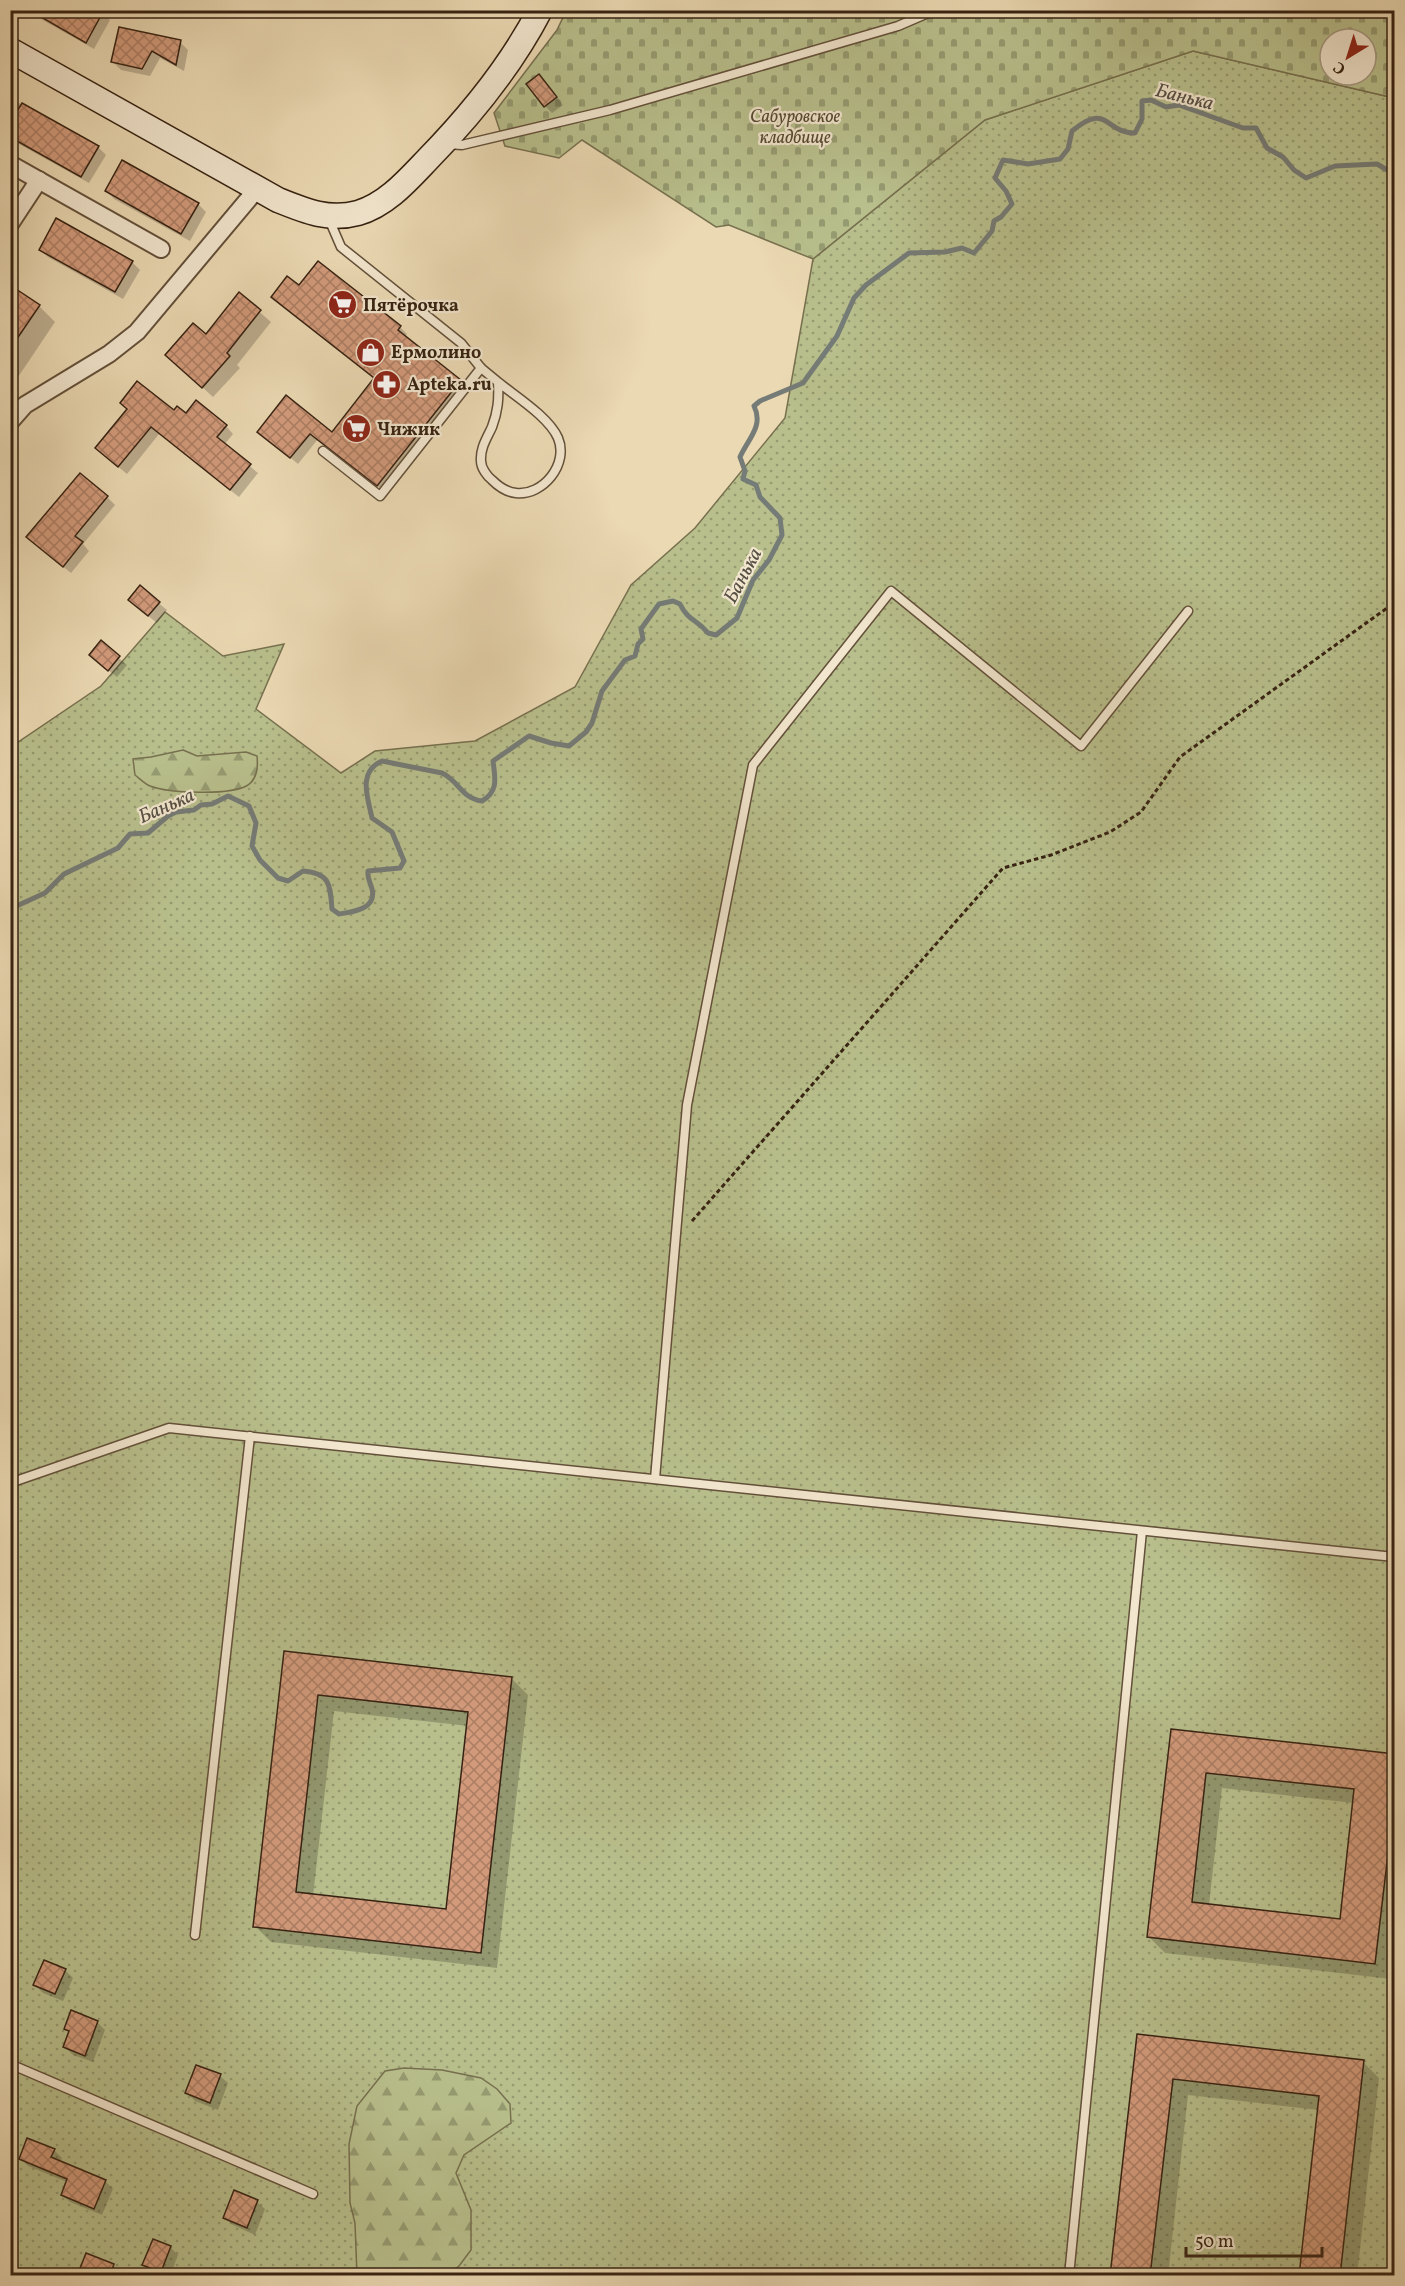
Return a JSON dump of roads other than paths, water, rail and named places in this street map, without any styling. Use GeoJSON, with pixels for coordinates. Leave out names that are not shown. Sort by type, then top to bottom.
{"type":"FeatureCollection","features":[{"type":"Feature","properties":{"kind":"street"},"geometry":{"type":"LineString","coordinates":[[10,50],[257,189],[307,212],[328,217],[358,213],[381,202],[405,183],[490,89],[525,40],[540,10]]}},
{"type":"Feature","properties":{"kind":"street"},"geometry":{"type":"LineString","coordinates":[[10,164],[161,249]]}},
{"type":"Feature","properties":{"kind":"street"},"geometry":{"type":"LineString","coordinates":[[10,224],[39,180]]}},
{"type":"Feature","properties":{"kind":"street"},"geometry":{"type":"LineString","coordinates":[[10,422],[25,405],[109,354],[137,332],[257,189]]}},
{"type":"Feature","properties":{"kind":"lane"},"geometry":{"type":"LineString","coordinates":[[443,143],[462,145],[610,110],[898,26],[935,10]]}},
{"type":"Feature","properties":{"kind":"lane"},"geometry":{"type":"LineString","coordinates":[[328,217],[341,247],[461,343],[481,368],[541,417],[558,437],[561,453],[557,468],[537,489],[526,493],[514,493],[500,487],[488,477],[480,463],[482,448],[500,401],[498,382]]}},
{"type":"Feature","properties":{"kind":"lane"},"geometry":{"type":"LineString","coordinates":[[323,451],[380,495],[481,368]]}},
{"type":"Feature","properties":{"kind":"lane"},"geometry":{"type":"LineString","coordinates":[[655,1479],[687,1105],[753,765],[891,591],[1081,746],[1188,611]]}},
{"type":"Feature","properties":{"kind":"lane"},"geometry":{"type":"LineString","coordinates":[[10,1483],[169,1428],[1395,1557]]}},
{"type":"Feature","properties":{"kind":"lane"},"geometry":{"type":"LineString","coordinates":[[195,1935],[250,1436]]}},
{"type":"Feature","properties":{"kind":"lane"},"geometry":{"type":"LineString","coordinates":[[1069,2276],[1142,1531]]}},
{"type":"Feature","properties":{"kind":"lane"},"geometry":{"type":"LineString","coordinates":[[10,2064],[313,2194]]}},
{"type":"Feature","properties":{"kind":"waterway","name":"Банька"},"geometry":{"type":"LineString","coordinates":[[10,909],[45,893],[64,874],[118,848],[130,834],[148,833],[176,812],[194,810],[201,805],[212,804],[228,796],[249,806],[256,823],[252,846],[260,860],[278,878],[288,881],[303,871],[319,875],[324,878],[329,887],[332,909],[339,914],[367,905],[373,896],[368,871],[400,868],[404,861],[392,832],[372,818],[366,786],[369,772],[374,766],[382,761],[442,773],[469,796],[482,801],[491,793],[495,784],[493,761],[529,736],[569,746],[586,732],[592,723],[602,691],[625,660],[635,656],[638,644],[643,639],[641,629],[659,604],[673,601],[680,604],[686,614],[708,633],[716,635],[737,618],[753,580],[769,560],[782,535],[780,518],[760,497],[756,485],[743,479],[745,471],[740,457],[756,426],[757,413],[754,406],[760,401],[803,383],[837,336],[854,298],[866,285],[909,253],[945,252],[962,248],[974,253],[992,231],[994,221],[1001,217],[1012,204],[1006,191],[995,178],[1003,160],[1028,164],[1060,159],[1068,149],[1072,131],[1084,122],[1093,119],[1100,118],[1125,132],[1135,133],[1142,119],[1142,101],[1151,100],[1166,107],[1179,105],[1243,128],[1256,128],[1267,148],[1283,157],[1294,170],[1306,178],[1335,166],[1377,164],[1394,174]]}},
{"type":"Feature","properties":{"kind":"place","name":"Пятёрочка"},"geometry":{"type":"Point","coordinates":[342,305]}},
{"type":"Feature","properties":{"kind":"place","name":"Ермолино"},"geometry":{"type":"Point","coordinates":[370,352]}},
{"type":"Feature","properties":{"kind":"place","name":"Apteka.ru"},"geometry":{"type":"Point","coordinates":[386,384]}},
{"type":"Feature","properties":{"kind":"place","name":"Чижик"},"geometry":{"type":"Point","coordinates":[356,429]}},
{"type":"Feature","properties":{"kind":"park label","name":"Сабуровское кладбище"},"geometry":{"type":"Point","coordinates":[795,126]}}]}
